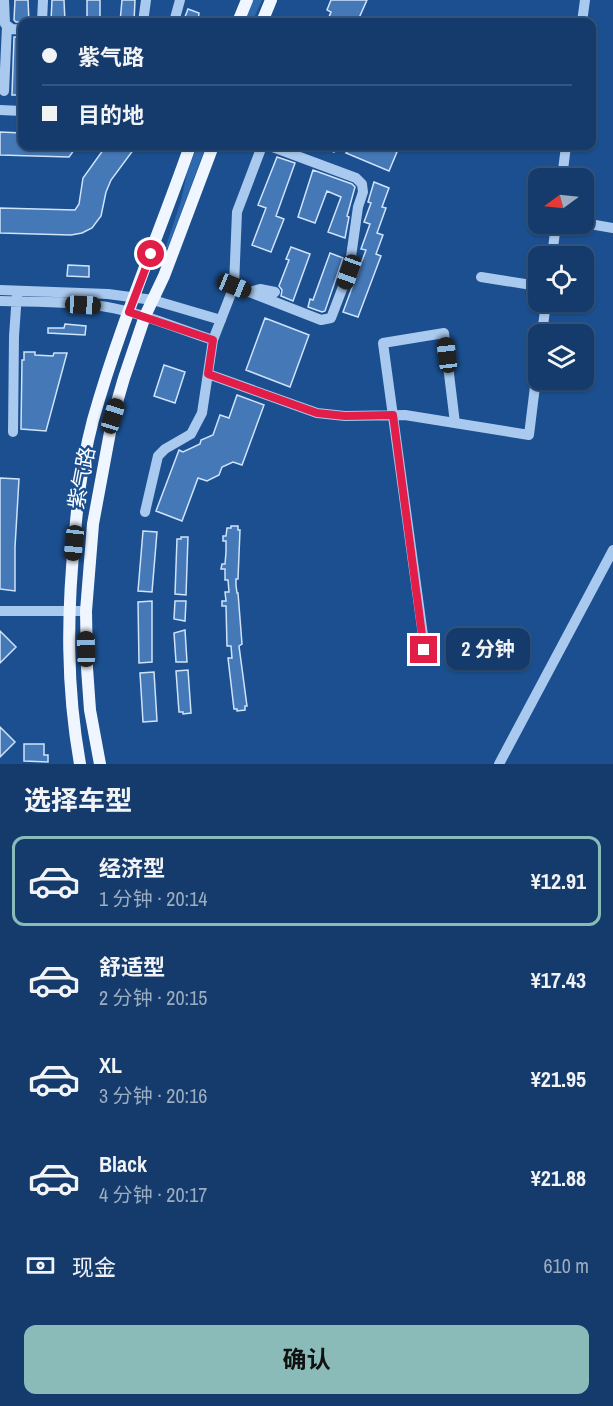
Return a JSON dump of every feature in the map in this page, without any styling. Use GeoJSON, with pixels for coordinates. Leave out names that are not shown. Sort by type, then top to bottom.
{"type":"FeatureCollection","features":[{"type":"Feature","properties":{"kind":"main road"},"geometry":{"type":"LineString","coordinates":[[240,18],[247,0]]}},
{"type":"Feature","properties":{"kind":"main road"},"geometry":{"type":"LineString","coordinates":[[264,18],[271,0]]}},
{"type":"Feature","properties":{"kind":"main road","name":"紫气路"},"geometry":{"type":"LineString","coordinates":[[80,764],[72,713],[68,612],[78,500],[84,464],[93,422],[108,373],[189,150]]}},
{"type":"Feature","properties":{"kind":"main road","name":"紫气路"},"geometry":{"type":"LineString","coordinates":[[100,764],[88,689],[86,611],[93,524],[113,416],[124,378],[145,316],[175,248],[212,150]]}},
{"type":"Feature","properties":{"kind":"main road"},"geometry":{"type":"LineString","coordinates":[[157,239],[163,251],[168,252],[175,248]]}},
{"type":"Feature","properties":{"kind":"main road"},"geometry":{"type":"LineString","coordinates":[[108,373],[117,370],[122,372],[124,378]]}},
{"type":"Feature","properties":{"kind":"street"},"geometry":{"type":"LineString","coordinates":[[4,0],[4,19],[7,26],[4,91]]}},
{"type":"Feature","properties":{"kind":"street"},"geometry":{"type":"LineString","coordinates":[[42,0],[42,18]]}},
{"type":"Feature","properties":{"kind":"street"},"geometry":{"type":"LineString","coordinates":[[144,18],[146,0]]}},
{"type":"Feature","properties":{"kind":"street"},"geometry":{"type":"LineString","coordinates":[[175,18],[180,0]]}},
{"type":"Feature","properties":{"kind":"street"},"geometry":{"type":"LineString","coordinates":[[583,18],[585,0]]}},
{"type":"Feature","properties":{"kind":"street"},"geometry":{"type":"LineString","coordinates":[[7,26],[18,30]]}},
{"type":"Feature","properties":{"kind":"street"},"geometry":{"type":"LineString","coordinates":[[0,110],[18,111]]}},
{"type":"Feature","properties":{"kind":"street"},"geometry":{"type":"LineString","coordinates":[[145,512],[158,456],[165,449],[191,434],[202,413],[213,340],[234,286],[237,212],[260,150]]}},
{"type":"Feature","properties":{"kind":"street"},"geometry":{"type":"LineString","coordinates":[[234,286],[321,320],[331,318],[349,272],[358,207],[363,192],[362,184],[356,178],[281,150]]}},
{"type":"Feature","properties":{"kind":"street"},"geometry":{"type":"LineString","coordinates":[[563,168],[566,150]]}},
{"type":"Feature","properties":{"kind":"street"},"geometry":{"type":"LineString","coordinates":[[594,225],[613,228]]}},
{"type":"Feature","properties":{"kind":"street"},"geometry":{"type":"LineString","coordinates":[[480,278],[528,285]]}},
{"type":"Feature","properties":{"kind":"street"},"geometry":{"type":"LineString","coordinates":[[249,292],[260,289],[275,292]]}},
{"type":"Feature","properties":{"kind":"street"},"geometry":{"type":"LineString","coordinates":[[0,290],[17,296],[105,306],[145,316],[167,326],[213,340]]}},
{"type":"Feature","properties":{"kind":"street"},"geometry":{"type":"LineString","coordinates":[[0,301],[17,296],[108,294],[153,300],[220,320]]}},
{"type":"Feature","properties":{"kind":"street"},"geometry":{"type":"LineString","coordinates":[[13,432],[14,336],[17,296]]}},
{"type":"Feature","properties":{"kind":"street"},"geometry":{"type":"LineString","coordinates":[[424,650],[383,343],[444,333],[455,423]]}},
{"type":"Feature","properties":{"kind":"street"},"geometry":{"type":"LineString","coordinates":[[208,374],[317,413],[345,416],[393,415],[529,435],[535,390]]}},
{"type":"Feature","properties":{"kind":"street"},"geometry":{"type":"LineString","coordinates":[[499,764],[613,550]]}},
{"type":"Feature","properties":{"kind":"street"},"geometry":{"type":"LineString","coordinates":[[0,611],[86,611]]}},
{"type":"Feature","properties":{"kind":"shaded area"},"geometry":{"type":"Polygon","coordinates":[[[251,0],[262,0],[254,18],[244,18],[251,0]]]}},
{"type":"Feature","properties":{"kind":"shaded area"},"geometry":{"type":"Polygon","coordinates":[[[196,150],[205,150],[168,248],[165,249],[181,201],[187,173],[196,150]]]}},
{"type":"Feature","properties":{"kind":"building"},"geometry":{"type":"Polygon","coordinates":[[[15,0],[28,0],[29,18],[18,18],[18,22],[14,20],[15,0]]]}},
{"type":"Feature","properties":{"kind":"building"},"geometry":{"type":"Polygon","coordinates":[[[52,0],[64,0],[65,18],[51,18],[52,0]]]}},
{"type":"Feature","properties":{"kind":"building"},"geometry":{"type":"Polygon","coordinates":[[[87,0],[100,0],[100,18],[87,18],[87,0]]]}},
{"type":"Feature","properties":{"kind":"building"},"geometry":{"type":"Polygon","coordinates":[[[122,0],[135,0],[134,18],[120,18],[122,0]]]}},
{"type":"Feature","properties":{"kind":"building"},"geometry":{"type":"Polygon","coordinates":[[[331,0],[367,0],[359,18],[329,18],[331,12],[327,10],[331,0]]]}},
{"type":"Feature","properties":{"kind":"building"},"geometry":{"type":"Polygon","coordinates":[[[188,9],[199,13],[198,18],[185,18],[188,9]]]}},
{"type":"Feature","properties":{"kind":"building"},"geometry":{"type":"Polygon","coordinates":[[[14,37],[18,37],[18,95],[12,95],[14,37]]]}},
{"type":"Feature","properties":{"kind":"building"},"geometry":{"type":"Polygon","coordinates":[[[0,132],[18,133],[18,150],[74,150],[69,157],[0,155],[0,132]]]}},
{"type":"Feature","properties":{"kind":"building"},"geometry":{"type":"Polygon","coordinates":[[[103,150],[133,150],[111,180],[101,216],[92,228],[71,235],[0,233],[0,208],[75,210],[79,204],[83,178],[103,150]]]}},
{"type":"Feature","properties":{"kind":"building"},"geometry":{"type":"Polygon","coordinates":[[[343,150],[392,150],[397,152],[389,171],[343,150]]]}},
{"type":"Feature","properties":{"kind":"building"},"geometry":{"type":"Polygon","coordinates":[[[277,157],[295,163],[276,216],[284,219],[271,252],[252,245],[266,208],[258,205],[277,157]]]}},
{"type":"Feature","properties":{"kind":"building"},"geometry":{"type":"Polygon","coordinates":[[[313,170],[355,187],[347,216],[349,217],[345,238],[328,232],[341,197],[327,191],[315,223],[298,217],[313,170]]]}},
{"type":"Feature","properties":{"kind":"building"},"geometry":{"type":"Polygon","coordinates":[[[374,182],[389,188],[382,207],[386,208],[377,233],[383,235],[376,254],[381,256],[358,317],[343,312],[366,250],[361,249],[370,224],[364,222],[371,203],[368,202],[374,182]]]}},
{"type":"Feature","properties":{"kind":"building"},"geometry":{"type":"Polygon","coordinates":[[[291,247],[310,254],[293,301],[281,296],[282,290],[279,286],[289,260],[286,259],[291,247]]]}},
{"type":"Feature","properties":{"kind":"building"},"geometry":{"type":"Polygon","coordinates":[[[330,253],[343,258],[325,311],[322,312],[308,307],[310,299],[313,300],[330,253]]]}},
{"type":"Feature","properties":{"kind":"building"},"geometry":{"type":"Polygon","coordinates":[[[68,265],[89,266],[89,277],[67,276],[68,265]]]}},
{"type":"Feature","properties":{"kind":"building"},"geometry":{"type":"Polygon","coordinates":[[[265,318],[309,335],[290,387],[246,370],[265,318]]]}},
{"type":"Feature","properties":{"kind":"building"},"geometry":{"type":"Polygon","coordinates":[[[65,324],[86,326],[85,335],[48,333],[48,328],[64,328],[65,324]]]}},
{"type":"Feature","properties":{"kind":"building"},"geometry":{"type":"Polygon","coordinates":[[[24,352],[53,356],[54,353],[67,353],[46,431],[21,429],[24,352]]]}},
{"type":"Feature","properties":{"kind":"building"},"geometry":{"type":"Polygon","coordinates":[[[164,365],[185,372],[175,403],[154,396],[164,365]]]}},
{"type":"Feature","properties":{"kind":"building"},"geometry":{"type":"Polygon","coordinates":[[[237,395],[264,405],[242,465],[233,462],[222,467],[219,475],[207,481],[198,478],[182,521],[156,511],[179,450],[183,452],[213,435],[220,415],[229,418],[237,395]]]}},
{"type":"Feature","properties":{"kind":"building"},"geometry":{"type":"Polygon","coordinates":[[[0,478],[19,479],[15,591],[0,589],[0,478]]]}},
{"type":"Feature","properties":{"kind":"building"},"geometry":{"type":"Polygon","coordinates":[[[238,526],[240,530],[236,585],[242,644],[239,646],[247,706],[245,710],[237,711],[234,709],[228,658],[232,658],[231,646],[227,646],[226,606],[222,606],[222,601],[226,601],[225,592],[229,592],[228,580],[225,580],[225,569],[221,569],[222,564],[225,564],[226,552],[226,541],[223,541],[223,536],[226,536],[227,528],[238,526]]]}},
{"type":"Feature","properties":{"kind":"building"},"geometry":{"type":"Polygon","coordinates":[[[143,531],[157,532],[152,592],[138,591],[143,531]]]}},
{"type":"Feature","properties":{"kind":"building"},"geometry":{"type":"Polygon","coordinates":[[[188,537],[186,595],[175,594],[177,539],[188,537]]]}},
{"type":"Feature","properties":{"kind":"building"},"geometry":{"type":"Polygon","coordinates":[[[152,601],[152,662],[139,663],[138,602],[152,601]]]}},
{"type":"Feature","properties":{"kind":"building"},"geometry":{"type":"Polygon","coordinates":[[[175,601],[186,601],[185,621],[174,619],[175,601]]]}},
{"type":"Feature","properties":{"kind":"building"},"geometry":{"type":"Polygon","coordinates":[[[185,630],[187,662],[176,662],[174,633],[185,630]]]}},
{"type":"Feature","properties":{"kind":"building"},"geometry":{"type":"Polygon","coordinates":[[[0,631],[16,647],[0,663],[0,631]]]}},
{"type":"Feature","properties":{"kind":"building"},"geometry":{"type":"Polygon","coordinates":[[[188,670],[191,713],[183,714],[179,712],[176,671],[188,670]]]}},
{"type":"Feature","properties":{"kind":"building"},"geometry":{"type":"Polygon","coordinates":[[[154,672],[157,721],[143,722],[140,673],[154,672]]]}},
{"type":"Feature","properties":{"kind":"building"},"geometry":{"type":"Polygon","coordinates":[[[0,727],[15,742],[0,757],[0,727]]]}},
{"type":"Feature","properties":{"kind":"building"},"geometry":{"type":"Polygon","coordinates":[[[24,744],[44,744],[44,755],[48,755],[48,762],[24,761],[24,744]]]}},
{"type":"Feature","properties":{"kind":"route"},"geometry":{"type":"LineString","coordinates":[[151,254],[129,312],[213,340],[208,374],[317,413],[345,416],[393,415],[424,650]]}}]}
